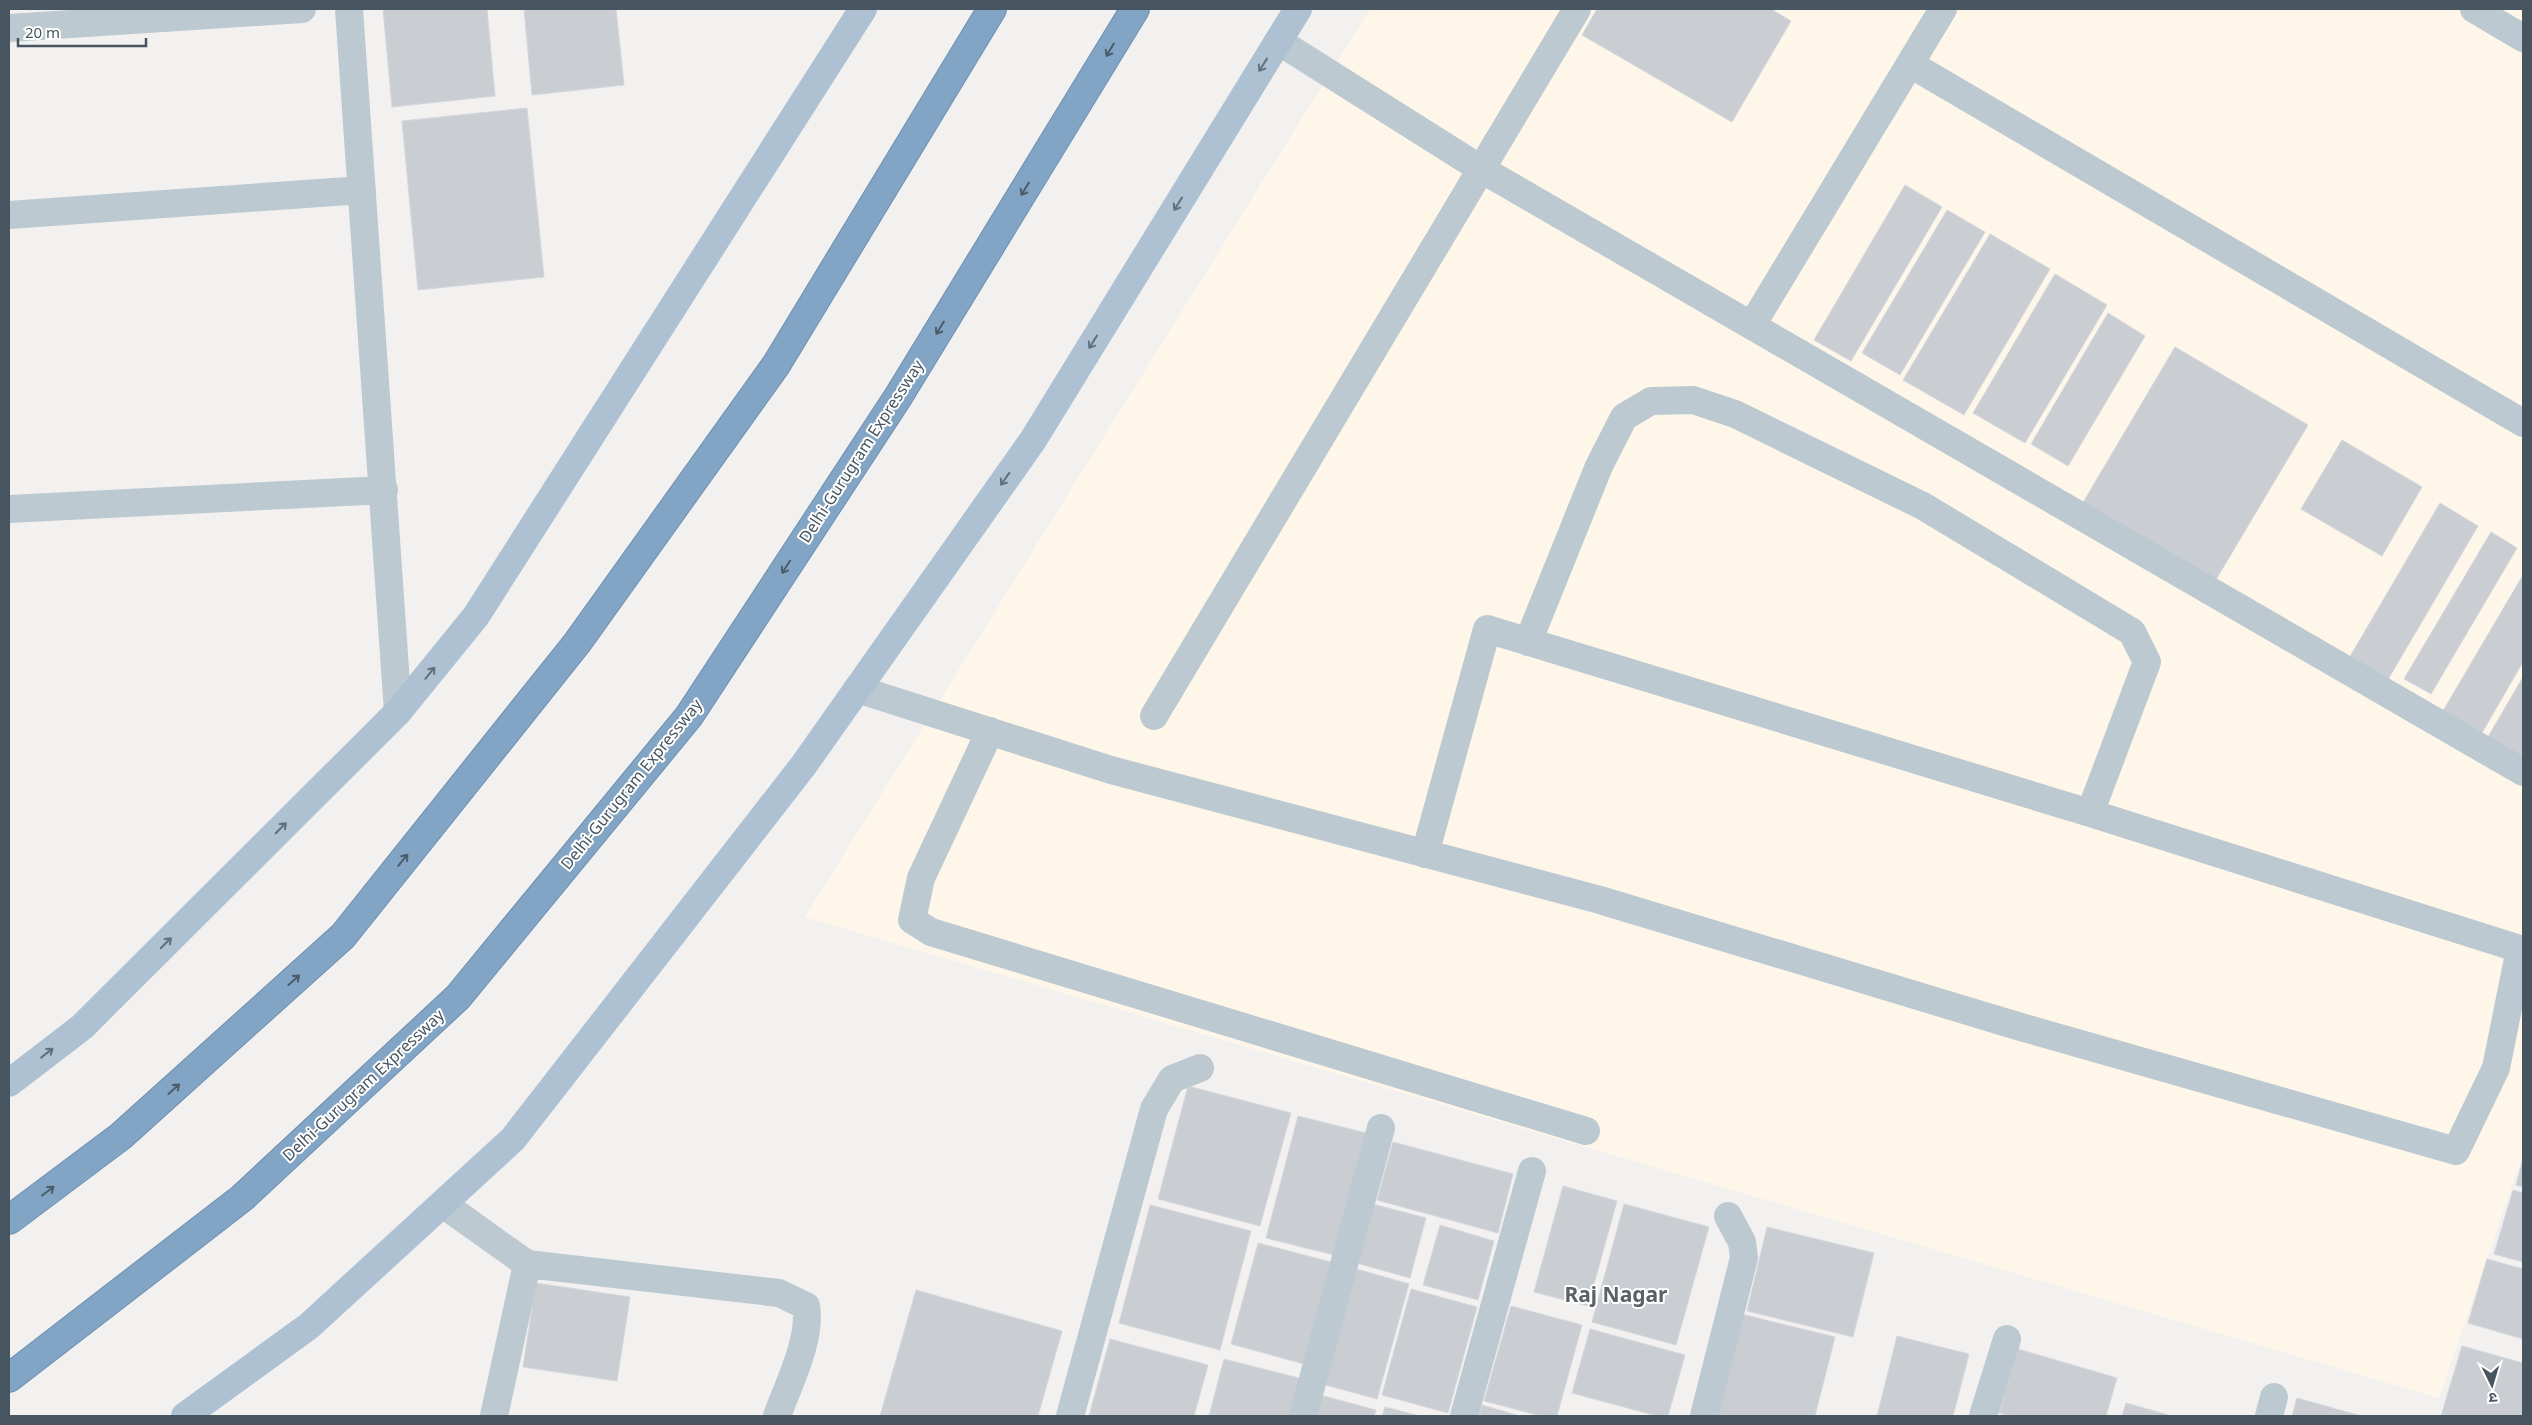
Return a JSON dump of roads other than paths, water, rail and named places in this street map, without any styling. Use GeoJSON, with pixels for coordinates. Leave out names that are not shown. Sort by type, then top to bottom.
{"type":"FeatureCollection","features":[{"type":"Feature","properties":{"kind":"highway"},"geometry":{"type":"LineString","coordinates":[[9,1220],[122,1136],[343,936],[576,643],[776,365],[992,9]]}},
{"type":"Feature","properties":{"kind":"highway","name":"Delhi-Gurugram Expressway"},"geometry":{"type":"LineString","coordinates":[[9,1378],[242,1198],[458,997],[683,724],[898,396],[1135,9]]}},
{"type":"Feature","properties":{"kind":"main road"},"geometry":{"type":"LineString","coordinates":[[9,1083],[82,1027],[398,712],[476,616],[863,9]]}},
{"type":"Feature","properties":{"kind":"main road"},"geometry":{"type":"LineString","coordinates":[[185,1416],[308,1326],[513,1139],[803,766],[1032,440],[1298,9]]}},
{"type":"Feature","properties":{"kind":"street"},"geometry":{"type":"LineString","coordinates":[[9,28],[302,9]]}},
{"type":"Feature","properties":{"kind":"street"},"geometry":{"type":"LineString","coordinates":[[349,9],[398,712]]}},
{"type":"Feature","properties":{"kind":"street"},"geometry":{"type":"LineString","coordinates":[[1154,716],[1577,9]]}},
{"type":"Feature","properties":{"kind":"street"},"geometry":{"type":"LineString","coordinates":[[1752,325],[1943,9]]}},
{"type":"Feature","properties":{"kind":"street"},"geometry":{"type":"LineString","coordinates":[[2474,9],[2523,38]]}},
{"type":"Feature","properties":{"kind":"street"},"geometry":{"type":"LineString","coordinates":[[1278,41],[1481,169],[2523,772]]}},
{"type":"Feature","properties":{"kind":"street"},"geometry":{"type":"LineString","coordinates":[[1910,64],[2523,423]]}},
{"type":"Feature","properties":{"kind":"street"},"geometry":{"type":"LineString","coordinates":[[9,215],[362,190]]}},
{"type":"Feature","properties":{"kind":"street"},"geometry":{"type":"LineString","coordinates":[[1528,642],[1599,466],[1624,417],[1651,401],[1693,400],[1735,414],[1923,506],[2132,632],[2147,662],[2090,813]]}},
{"type":"Feature","properties":{"kind":"street"},"geometry":{"type":"LineString","coordinates":[[9,509],[384,490]]}},
{"type":"Feature","properties":{"kind":"street"},"geometry":{"type":"LineString","coordinates":[[858,689],[1112,770],[1425,854],[1600,900],[2014,1025],[2456,1151],[2496,1068],[2520,949],[2090,813],[1487,629],[1425,854]]}},
{"type":"Feature","properties":{"kind":"street"},"geometry":{"type":"LineString","coordinates":[[990,731],[921,878],[912,920],[941,935],[1586,1131]]}},
{"type":"Feature","properties":{"kind":"street"},"geometry":{"type":"LineString","coordinates":[[1070,1416],[1154,1109],[1172,1080],[1200,1068]]}},
{"type":"Feature","properties":{"kind":"street"},"geometry":{"type":"LineString","coordinates":[[1303,1416],[1381,1128]]}},
{"type":"Feature","properties":{"kind":"street"},"geometry":{"type":"LineString","coordinates":[[1464,1416],[1532,1171]]}},
{"type":"Feature","properties":{"kind":"street"},"geometry":{"type":"LineString","coordinates":[[443,1204],[527,1264],[779,1293],[806,1306],[809,1320],[805,1338],[777,1416]]}},
{"type":"Feature","properties":{"kind":"street"},"geometry":{"type":"LineString","coordinates":[[1704,1416],[1744,1258],[1742,1242],[1728,1216]]}},
{"type":"Feature","properties":{"kind":"street"},"geometry":{"type":"LineString","coordinates":[[494,1416],[527,1264]]}},
{"type":"Feature","properties":{"kind":"street"},"geometry":{"type":"LineString","coordinates":[[1983,1416],[2007,1339]]}},
{"type":"Feature","properties":{"kind":"district","name":"Raj Nagar"},"geometry":{"type":"Point","coordinates":[1616,1294]}}]}
